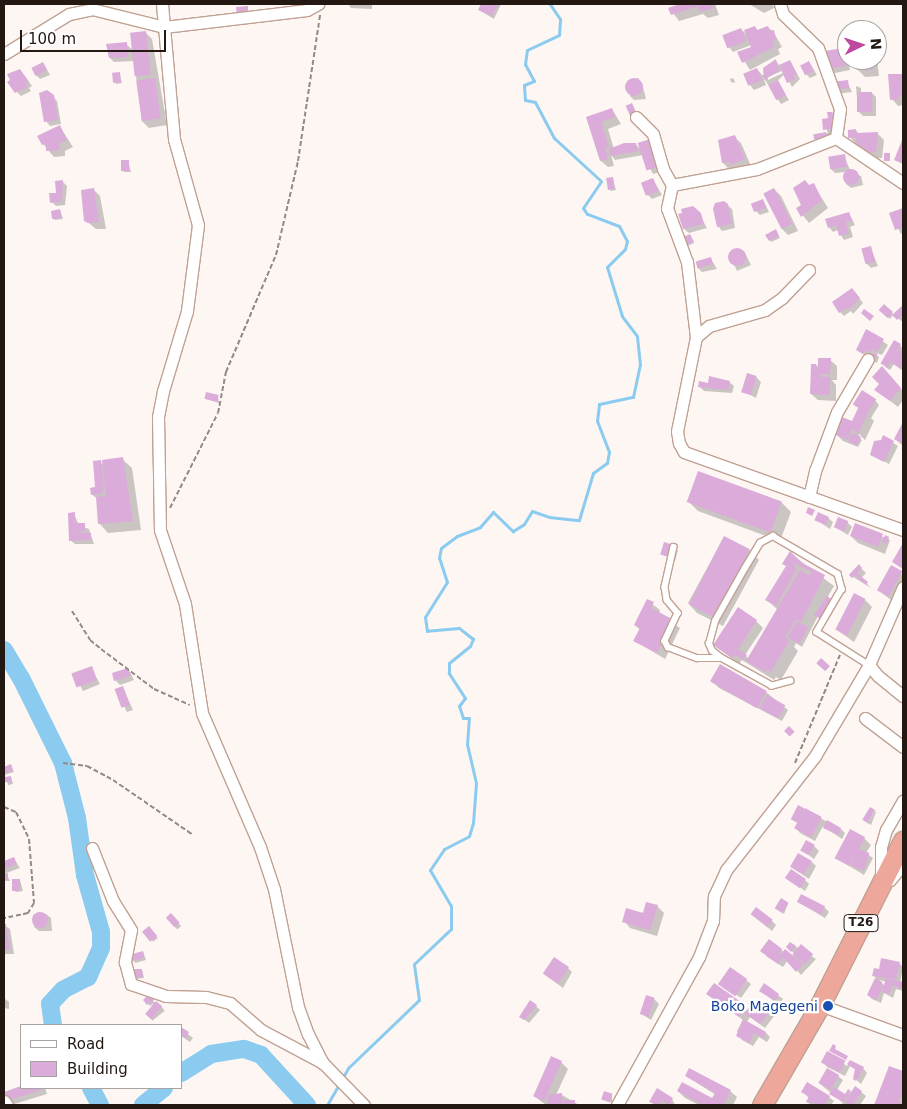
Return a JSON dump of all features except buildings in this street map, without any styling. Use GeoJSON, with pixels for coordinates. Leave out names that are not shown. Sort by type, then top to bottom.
{"type":"FeatureCollection","features":[{"type":"Feature","properties":{"kind":"highway","name":"T26"},"geometry":{"type":"LineString","coordinates":[[762,1105],[820,1005],[903,840]]}},
{"type":"Feature","properties":{"kind":"street"},"geometry":{"type":"LineString","coordinates":[[162,4],[174,139],[198,225],[187,311],[162,391],[158,417],[160,530],[184,604],[202,714],[260,847],[274,890],[298,1007],[326,1067]]}},
{"type":"Feature","properties":{"kind":"street"},"geometry":{"type":"LineString","coordinates":[[783,7],[818,48],[840,109],[836,138]]}},
{"type":"Feature","properties":{"kind":"street"},"geometry":{"type":"LineString","coordinates":[[4,54],[69,14],[92,9],[164,27],[319,8]]}},
{"type":"Feature","properties":{"kind":"street"},"geometry":{"type":"LineString","coordinates":[[636,117],[654,134],[663,169],[672,185],[667,208],[687,262],[696,337],[677,431],[684,452],[903,530]]}},
{"type":"Feature","properties":{"kind":"street"},"geometry":{"type":"LineString","coordinates":[[836,138],[903,182]]}},
{"type":"Feature","properties":{"kind":"street"},"geometry":{"type":"LineString","coordinates":[[672,185],[757,169],[836,138]]}},
{"type":"Feature","properties":{"kind":"street"},"geometry":{"type":"LineString","coordinates":[[696,337],[710,326],[765,310],[782,298],[809,270]]}},
{"type":"Feature","properties":{"kind":"street"},"geometry":{"type":"LineString","coordinates":[[810,497],[815,471],[837,412],[868,359]]}},
{"type":"Feature","properties":{"kind":"street"},"geometry":{"type":"LineString","coordinates":[[617,1105],[700,957],[713,921],[714,896],[719,883],[815,756],[869,665],[903,587]]}},
{"type":"Feature","properties":{"kind":"street"},"geometry":{"type":"LineString","coordinates":[[869,665],[878,676],[903,696]]}},
{"type":"Feature","properties":{"kind":"street"},"geometry":{"type":"LineString","coordinates":[[865,718],[903,747]]}},
{"type":"Feature","properties":{"kind":"street"},"geometry":{"type":"LineString","coordinates":[[878,890],[881,848],[886,830],[903,800]]}},
{"type":"Feature","properties":{"kind":"street"},"geometry":{"type":"LineString","coordinates":[[92,848],[113,901],[131,930],[125,962],[131,984],[166,996],[206,997],[230,1003],[261,1030],[326,1067],[364,1105]]}},
{"type":"Feature","properties":{"kind":"street"},"geometry":{"type":"LineString","coordinates":[[878,890],[903,864]]}},
{"type":"Feature","properties":{"kind":"street"},"geometry":{"type":"LineString","coordinates":[[820,1005],[903,1035]]}},
{"type":"Feature","properties":{"kind":"street"},"geometry":{"type":"LineString","coordinates":[[4,1101],[7,1105]]}},
{"type":"Feature","properties":{"kind":"lane"},"geometry":{"type":"LineString","coordinates":[[792,681],[786,685],[772,686],[720,658],[712,651],[709,644],[715,621],[760,542],[773,536],[838,574],[842,590],[817,632],[869,665]]}},
{"type":"Feature","properties":{"kind":"lane"},"geometry":{"type":"LineString","coordinates":[[674,547],[665,587],[667,600],[678,613],[665,641],[668,646],[697,658],[720,658]]}},
{"type":"Feature","properties":{"kind":"path"},"geometry":{"type":"LineString","coordinates":[[160,530],[197,449],[218,412],[226,372],[276,255],[298,162],[308,74],[319,8]]}},
{"type":"Feature","properties":{"kind":"path"},"geometry":{"type":"LineString","coordinates":[[72,611],[90,640],[101,649],[154,689],[202,714]]}},
{"type":"Feature","properties":{"kind":"path"},"geometry":{"type":"LineString","coordinates":[[794,783],[796,759],[800,746],[842,649]]}},
{"type":"Feature","properties":{"kind":"path"},"geometry":{"type":"LineString","coordinates":[[63,763],[87,766],[113,780],[193,835]]}},
{"type":"Feature","properties":{"kind":"path"},"geometry":{"type":"LineString","coordinates":[[4,807],[16,812],[29,839],[34,903],[28,913],[4,918]]}},
{"type":"Feature","properties":{"kind":"waterway"},"geometry":{"type":"LineString","coordinates":[[342,1079],[348,1068],[419,1000],[414,964],[451,929],[451,906],[430,870],[444,849],[469,836],[473,823],[476,783],[467,745],[469,718],[463,718],[459,706],[465,698],[449,673],[449,663],[470,646],[473,639],[459,628],[427,631],[425,617],[447,582],[439,558],[441,548],[457,536],[480,527],[493,512],[513,531],[524,524],[532,511],[549,517],[579,520],[593,473],[607,463],[609,452],[597,421],[599,404],[633,397],[640,365],[637,336],[622,316],[607,267],[625,249],[627,241],[619,226],[587,214],[583,208],[601,181],[554,138],[535,102],[525,100],[524,85],[534,81],[525,64],[527,50],[559,35],[560,19],[550,4]]}},
{"type":"Feature","properties":{"kind":"waterway"},"geometry":{"type":"LineString","coordinates":[[4,650],[21,678],[63,763],[77,818],[85,875],[101,932],[101,948],[88,977],[63,990],[50,1004],[53,1024]]}},
{"type":"Feature","properties":{"kind":"waterway"},"geometry":{"type":"LineString","coordinates":[[182,1072],[211,1054],[244,1049],[261,1055],[307,1105]]}},
{"type":"Feature","properties":{"kind":"waterway"},"geometry":{"type":"LineString","coordinates":[[327,1105],[339,1084]]}},
{"type":"Feature","properties":{"kind":"waterway"},"geometry":{"type":"LineString","coordinates":[[92,1089],[100,1105]]}},
{"type":"Feature","properties":{"kind":"waterway"},"geometry":{"type":"LineString","coordinates":[[143,1105],[163,1089]]}},
{"type":"Feature","properties":{"kind":"place","name":"Boko Magegeni"},"geometry":{"type":"Point","coordinates":[828,1006]}}]}
